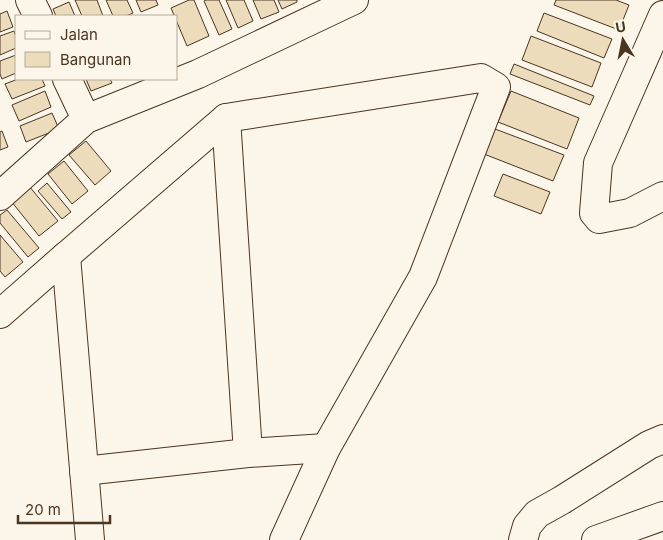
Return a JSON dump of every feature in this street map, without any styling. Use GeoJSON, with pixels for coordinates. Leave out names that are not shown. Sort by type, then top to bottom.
{"type":"FeatureCollection","features":[{"type":"Feature","properties":{"kind":"street"},"geometry":{"type":"LineString","coordinates":[[30,0],[38,15]]}},
{"type":"Feature","properties":{"kind":"street"},"geometry":{"type":"LineString","coordinates":[[0,196],[86,119],[198,74],[354,0]]}},
{"type":"Feature","properties":{"kind":"street"},"geometry":{"type":"LineString","coordinates":[[663,15],[598,163],[594,213],[599,219],[630,213],[663,196]]}},
{"type":"Feature","properties":{"kind":"street"},"geometry":{"type":"LineString","coordinates":[[0,314],[226,118],[481,78],[496,86],[423,277],[326,448],[284,540]]}},
{"type":"Feature","properties":{"kind":"street"},"geometry":{"type":"LineString","coordinates":[[67,80],[86,119]]}},
{"type":"Feature","properties":{"kind":"street"},"geometry":{"type":"LineString","coordinates":[[226,118],[248,454]]}},
{"type":"Feature","properties":{"kind":"street"},"geometry":{"type":"LineString","coordinates":[[66,256],[90,540]]}},
{"type":"Feature","properties":{"kind":"street"},"geometry":{"type":"LineString","coordinates":[[523,540],[527,526],[536,514],[562,500],[649,445],[663,439]]}},
{"type":"Feature","properties":{"kind":"street"},"geometry":{"type":"LineString","coordinates":[[84,471],[326,448]]}},
{"type":"Feature","properties":{"kind":"street"},"geometry":{"type":"LineString","coordinates":[[596,540],[663,516]]}},
{"type":"Feature","properties":{"kind":"building"},"geometry":{"type":"Polygon","coordinates":[[[75,0],[97,0],[103,15],[82,15],[75,0]]]}},
{"type":"Feature","properties":{"kind":"building"},"geometry":{"type":"Polygon","coordinates":[[[106,0],[127,0],[133,13],[128,15],[113,15],[106,0]]]}},
{"type":"Feature","properties":{"kind":"building"},"geometry":{"type":"Polygon","coordinates":[[[136,0],[156,0],[158,5],[141,12],[136,0]]]}},
{"type":"Feature","properties":{"kind":"building"},"geometry":{"type":"Polygon","coordinates":[[[189,0],[194,0],[209,36],[187,46],[178,25],[178,15],[174,15],[171,8],[189,0]]]}},
{"type":"Feature","properties":{"kind":"building"},"geometry":{"type":"Polygon","coordinates":[[[219,0],[232,29],[219,35],[204,1],[219,0]]]}},
{"type":"Feature","properties":{"kind":"building"},"geometry":{"type":"Polygon","coordinates":[[[226,0],[244,0],[253,21],[238,28],[226,0]]]}},
{"type":"Feature","properties":{"kind":"building"},"geometry":{"type":"Polygon","coordinates":[[[253,0],[274,0],[279,12],[261,19],[253,0]]]}},
{"type":"Feature","properties":{"kind":"building"},"geometry":{"type":"Polygon","coordinates":[[[278,0],[297,0],[297,2],[282,9],[278,0]]]}},
{"type":"Feature","properties":{"kind":"building"},"geometry":{"type":"Polygon","coordinates":[[[556,0],[616,0],[629,5],[619,30],[554,5],[556,0]]]}},
{"type":"Feature","properties":{"kind":"building"},"geometry":{"type":"Polygon","coordinates":[[[69,2],[75,15],[56,15],[53,9],[69,2]]]}},
{"type":"Feature","properties":{"kind":"building"},"geometry":{"type":"Polygon","coordinates":[[[7,11],[13,27],[0,32],[0,14],[7,11]]]}},
{"type":"Feature","properties":{"kind":"building"},"geometry":{"type":"Polygon","coordinates":[[[544,13],[612,39],[604,58],[537,31],[544,13]]]}},
{"type":"Feature","properties":{"kind":"building"},"geometry":{"type":"Polygon","coordinates":[[[14,31],[15,48],[0,55],[0,36],[14,31]]]}},
{"type":"Feature","properties":{"kind":"building"},"geometry":{"type":"Polygon","coordinates":[[[531,36],[601,63],[592,87],[522,60],[531,36]]]}},
{"type":"Feature","properties":{"kind":"building"},"geometry":{"type":"Polygon","coordinates":[[[15,55],[15,73],[2,79],[0,61],[15,55]]]}},
{"type":"Feature","properties":{"kind":"building"},"geometry":{"type":"Polygon","coordinates":[[[514,64],[594,96],[590,105],[510,74],[514,64]]]}},
{"type":"Feature","properties":{"kind":"building"},"geometry":{"type":"Polygon","coordinates":[[[15,80],[42,80],[45,86],[12,99],[5,84],[15,80]]]}},
{"type":"Feature","properties":{"kind":"building"},"geometry":{"type":"Polygon","coordinates":[[[86,80],[110,80],[112,83],[91,91],[86,80]]]}},
{"type":"Feature","properties":{"kind":"building"},"geometry":{"type":"Polygon","coordinates":[[[45,91],[51,107],[19,121],[12,105],[45,91]]]}},
{"type":"Feature","properties":{"kind":"building"},"geometry":{"type":"Polygon","coordinates":[[[511,91],[579,118],[567,149],[498,122],[511,91]]]}},
{"type":"Feature","properties":{"kind":"building"},"geometry":{"type":"Polygon","coordinates":[[[52,113],[59,129],[26,142],[20,126],[52,113]]]}},
{"type":"Feature","properties":{"kind":"building"},"geometry":{"type":"Polygon","coordinates":[[[495,129],[564,155],[553,181],[484,154],[495,129]]]}},
{"type":"Feature","properties":{"kind":"building"},"geometry":{"type":"Polygon","coordinates":[[[2,131],[8,147],[0,150],[0,132],[2,131]]]}},
{"type":"Feature","properties":{"kind":"building"},"geometry":{"type":"Polygon","coordinates":[[[86,141],[111,171],[95,185],[69,155],[86,141]]]}},
{"type":"Feature","properties":{"kind":"building"},"geometry":{"type":"Polygon","coordinates":[[[64,161],[88,191],[72,204],[48,174],[64,161]]]}},
{"type":"Feature","properties":{"kind":"building"},"geometry":{"type":"Polygon","coordinates":[[[503,174],[550,192],[541,214],[494,196],[503,174]]]}},
{"type":"Feature","properties":{"kind":"building"},"geometry":{"type":"Polygon","coordinates":[[[47,183],[71,212],[62,219],[38,191],[47,183]]]}},
{"type":"Feature","properties":{"kind":"building"},"geometry":{"type":"Polygon","coordinates":[[[29,186],[58,221],[39,236],[11,201],[29,186]]]}},
{"type":"Feature","properties":{"kind":"building"},"geometry":{"type":"Polygon","coordinates":[[[7,210],[39,248],[28,257],[0,223],[0,215],[7,210]]]}},
{"type":"Feature","properties":{"kind":"building"},"geometry":{"type":"Polygon","coordinates":[[[0,235],[23,262],[5,277],[0,271],[0,235]]]}}]}
